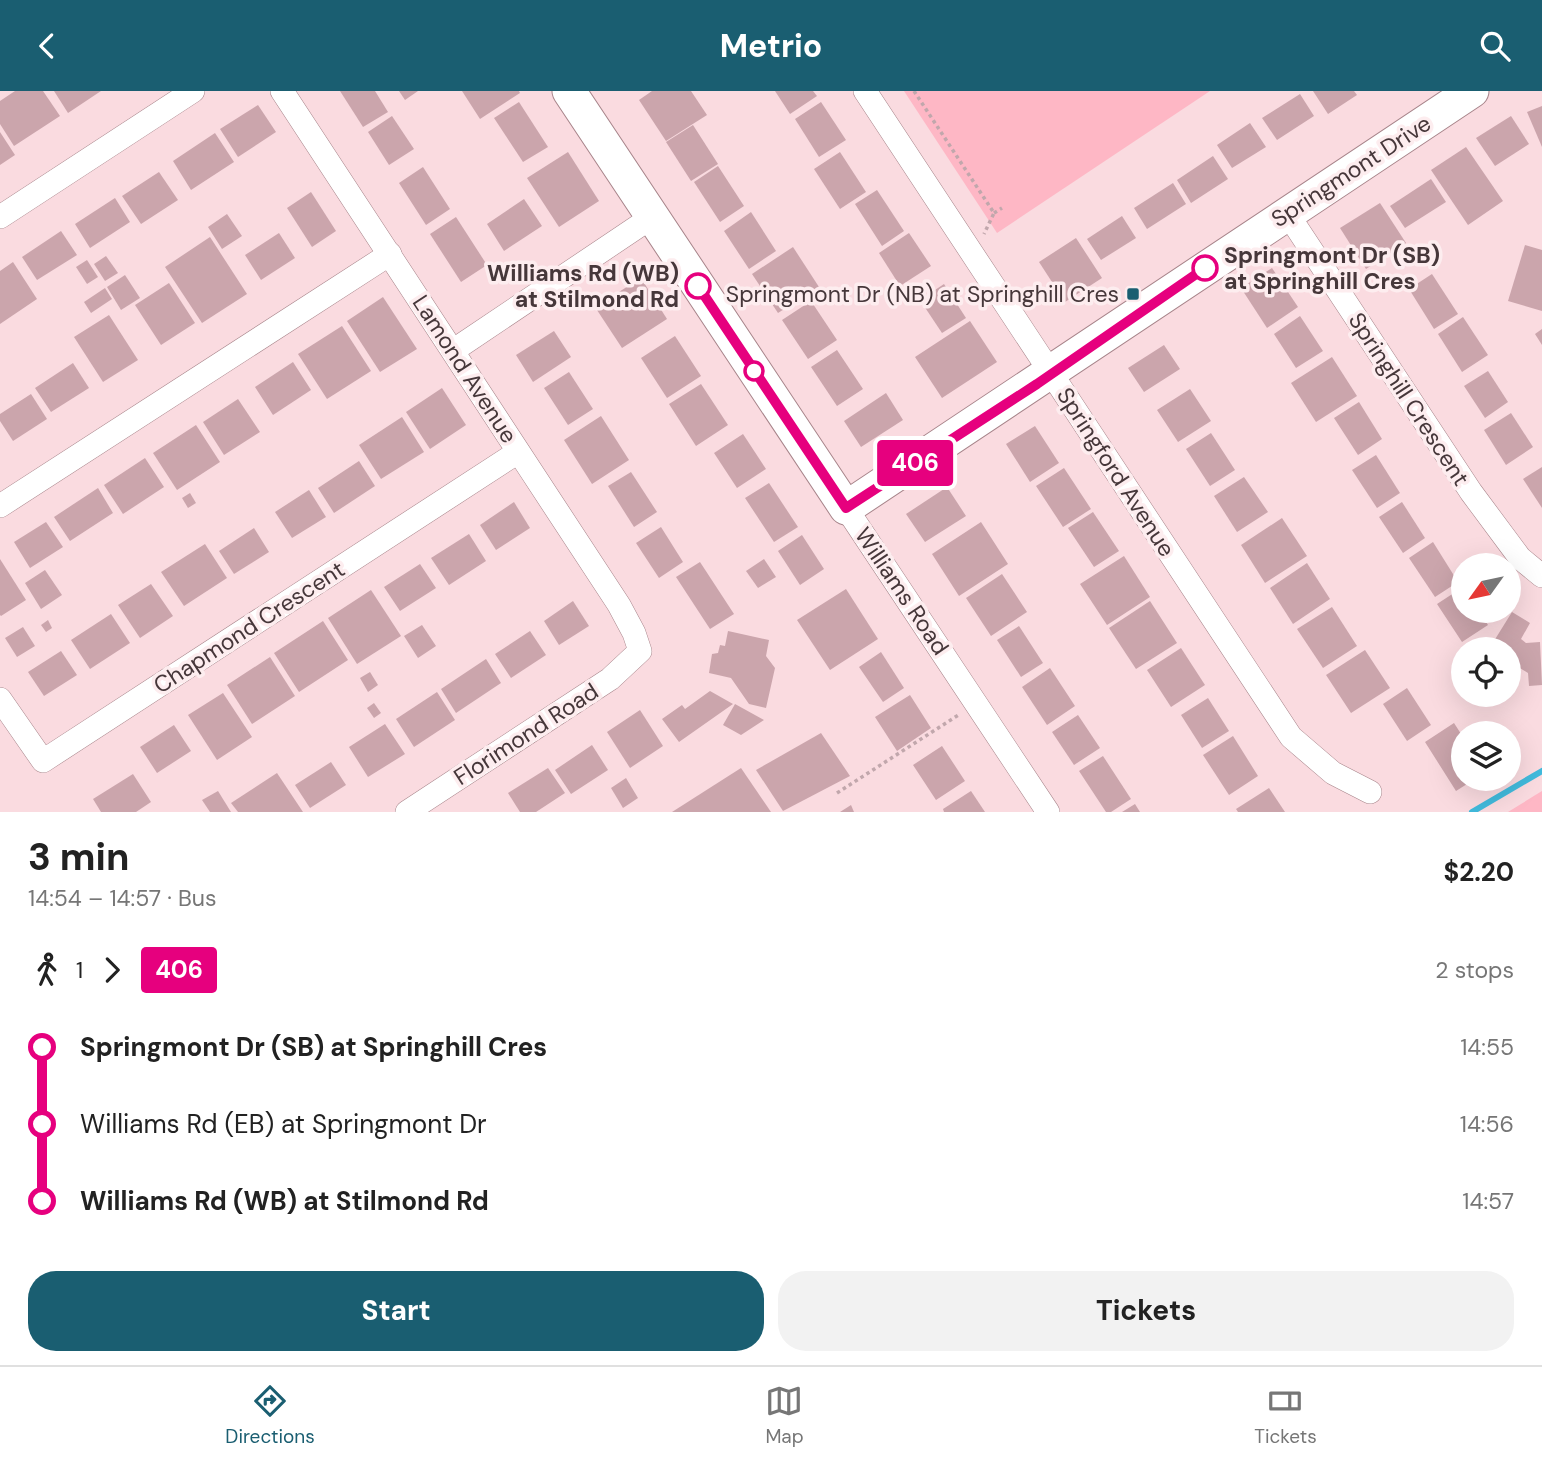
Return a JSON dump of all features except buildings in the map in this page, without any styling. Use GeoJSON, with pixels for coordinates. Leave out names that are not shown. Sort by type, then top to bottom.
{"type":"FeatureCollection","features":[{"type":"Feature","properties":{"kind":"street"},"geometry":{"type":"LineString","coordinates":[[0,217],[193,91]]}},
{"type":"Feature","properties":{"kind":"street","name":"Lamond Avenue"},"geometry":{"type":"LineString","coordinates":[[282,91],[619,605],[640,651]]}},
{"type":"Feature","properties":{"kind":"street","name":"Williams Road"},"geometry":{"type":"LineString","coordinates":[[569,91],[1048,812]]}},
{"type":"Feature","properties":{"kind":"street","name":"Springford Avenue"},"geometry":{"type":"LineString","coordinates":[[865,91],[1292,737],[1333,773],[1370,792]]}},
{"type":"Feature","properties":{"kind":"street","name":"Springmont Drive"},"geometry":{"type":"LineString","coordinates":[[846,508],[1472,91]]}},
{"type":"Feature","properties":{"kind":"street","name":"Springhill Crescent"},"geometry":{"type":"LineString","coordinates":[[1287,213],[1471,492],[1520,558],[1542,576]]}},
{"type":"Feature","properties":{"kind":"street"},"geometry":{"type":"LineString","coordinates":[[454,350],[652,217]]}},
{"type":"Feature","properties":{"kind":"street"},"geometry":{"type":"LineString","coordinates":[[0,506],[390,254]]}},
{"type":"Feature","properties":{"kind":"street","name":"Chapmond Crescent"},"geometry":{"type":"LineString","coordinates":[[0,699],[43,761],[518,451]]}},
{"type":"Feature","properties":{"kind":"street","name":"Florimond Road"},"geometry":{"type":"LineString","coordinates":[[407,812],[610,679],[640,651]]}},
{"type":"Feature","properties":{"kind":"path"},"geometry":{"type":"LineString","coordinates":[[914,91],[994,213]]}},
{"type":"Feature","properties":{"kind":"path"},"geometry":{"type":"LineString","coordinates":[[974,256],[994,213],[1002,208]]}},
{"type":"Feature","properties":{"kind":"path"},"geometry":{"type":"LineString","coordinates":[[837,793],[976,703]]}},
{"type":"Feature","properties":{"kind":"shaded area"},"geometry":{"type":"Polygon","coordinates":[[[904,91],[1210,91],[997,233],[904,91]]]}},
{"type":"Feature","properties":{"kind":"shaded area"},"geometry":{"type":"Polygon","coordinates":[[[1542,791],[1542,812],[1508,812],[1542,791]]]}},
{"type":"Feature","properties":{"kind":"waterway"},"geometry":{"type":"LineString","coordinates":[[1472,812],[1542,771]]}},
{"type":"Feature","properties":{"kind":"bus line","name":"406"},"geometry":{"type":"LineString","coordinates":[[698,286],[846,508],[1037,384],[1205,268]]}},
{"type":"Feature","properties":{"kind":"place","name":"Springmont Dr (SB) at Springhill Cres"},"geometry":{"type":"Point","coordinates":[1205,268]}},
{"type":"Feature","properties":{"kind":"place","name":"Williams Rd (WB) at Stilmond Rd"},"geometry":{"type":"Point","coordinates":[698,286]}},
{"type":"Feature","properties":{"kind":"place","name":"Springmont Dr (NB) at Springhill Cres"},"geometry":{"type":"Point","coordinates":[1133,294]}}]}
